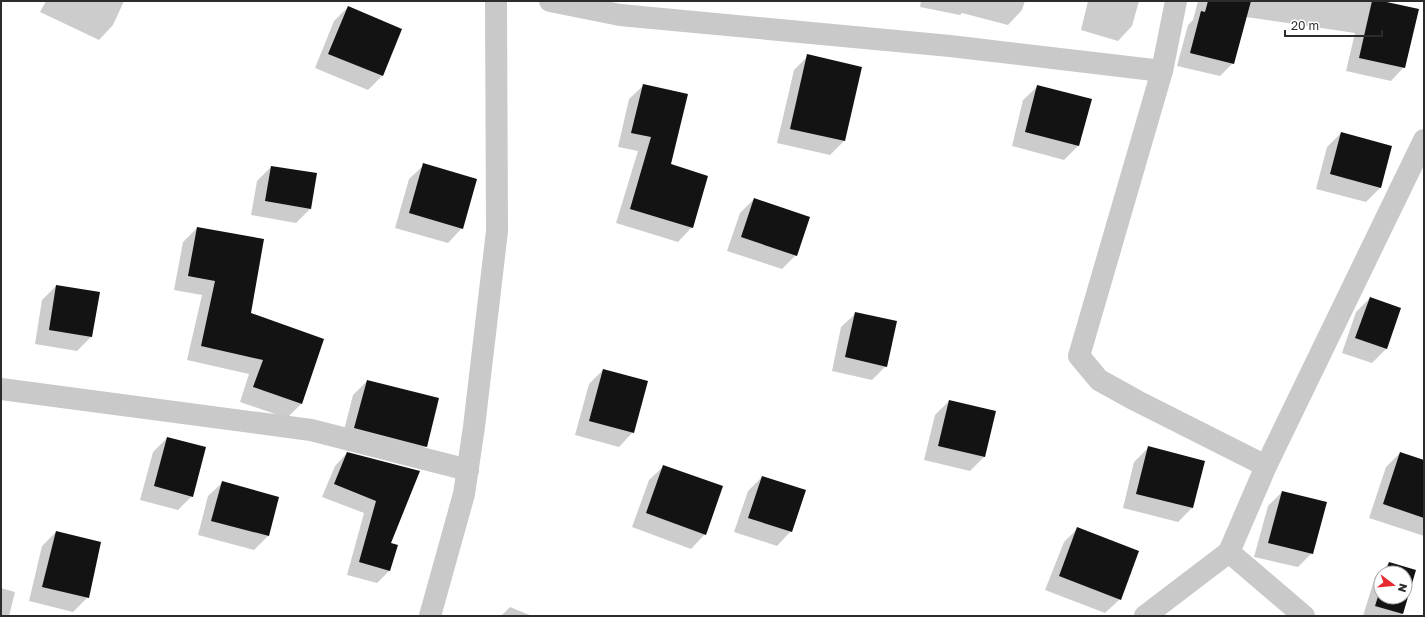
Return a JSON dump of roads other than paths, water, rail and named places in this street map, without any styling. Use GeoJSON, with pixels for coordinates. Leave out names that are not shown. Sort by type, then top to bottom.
{"type":"FeatureCollection","features":[{"type":"Feature","properties":{"kind":"street"},"geometry":{"type":"LineString","coordinates":[[430,616],[464,494],[497,231],[496,1]]}},
{"type":"Feature","properties":{"kind":"street"},"geometry":{"type":"LineString","coordinates":[[550,1],[620,15],[950,46],[1162,71]]}},
{"type":"Feature","properties":{"kind":"street"},"geometry":{"type":"LineString","coordinates":[[1176,1],[1162,71],[1080,356],[1099,380],[1137,401],[1266,466]]}},
{"type":"Feature","properties":{"kind":"street"},"geometry":{"type":"LineString","coordinates":[[1145,616],[1229,552],[1266,466],[1424,140]]}},
{"type":"Feature","properties":{"kind":"street"},"geometry":{"type":"LineString","coordinates":[[1,389],[311,430],[468,470]]}},
{"type":"Feature","properties":{"kind":"street"},"geometry":{"type":"LineString","coordinates":[[1229,552],[1304,616]]}}]}
